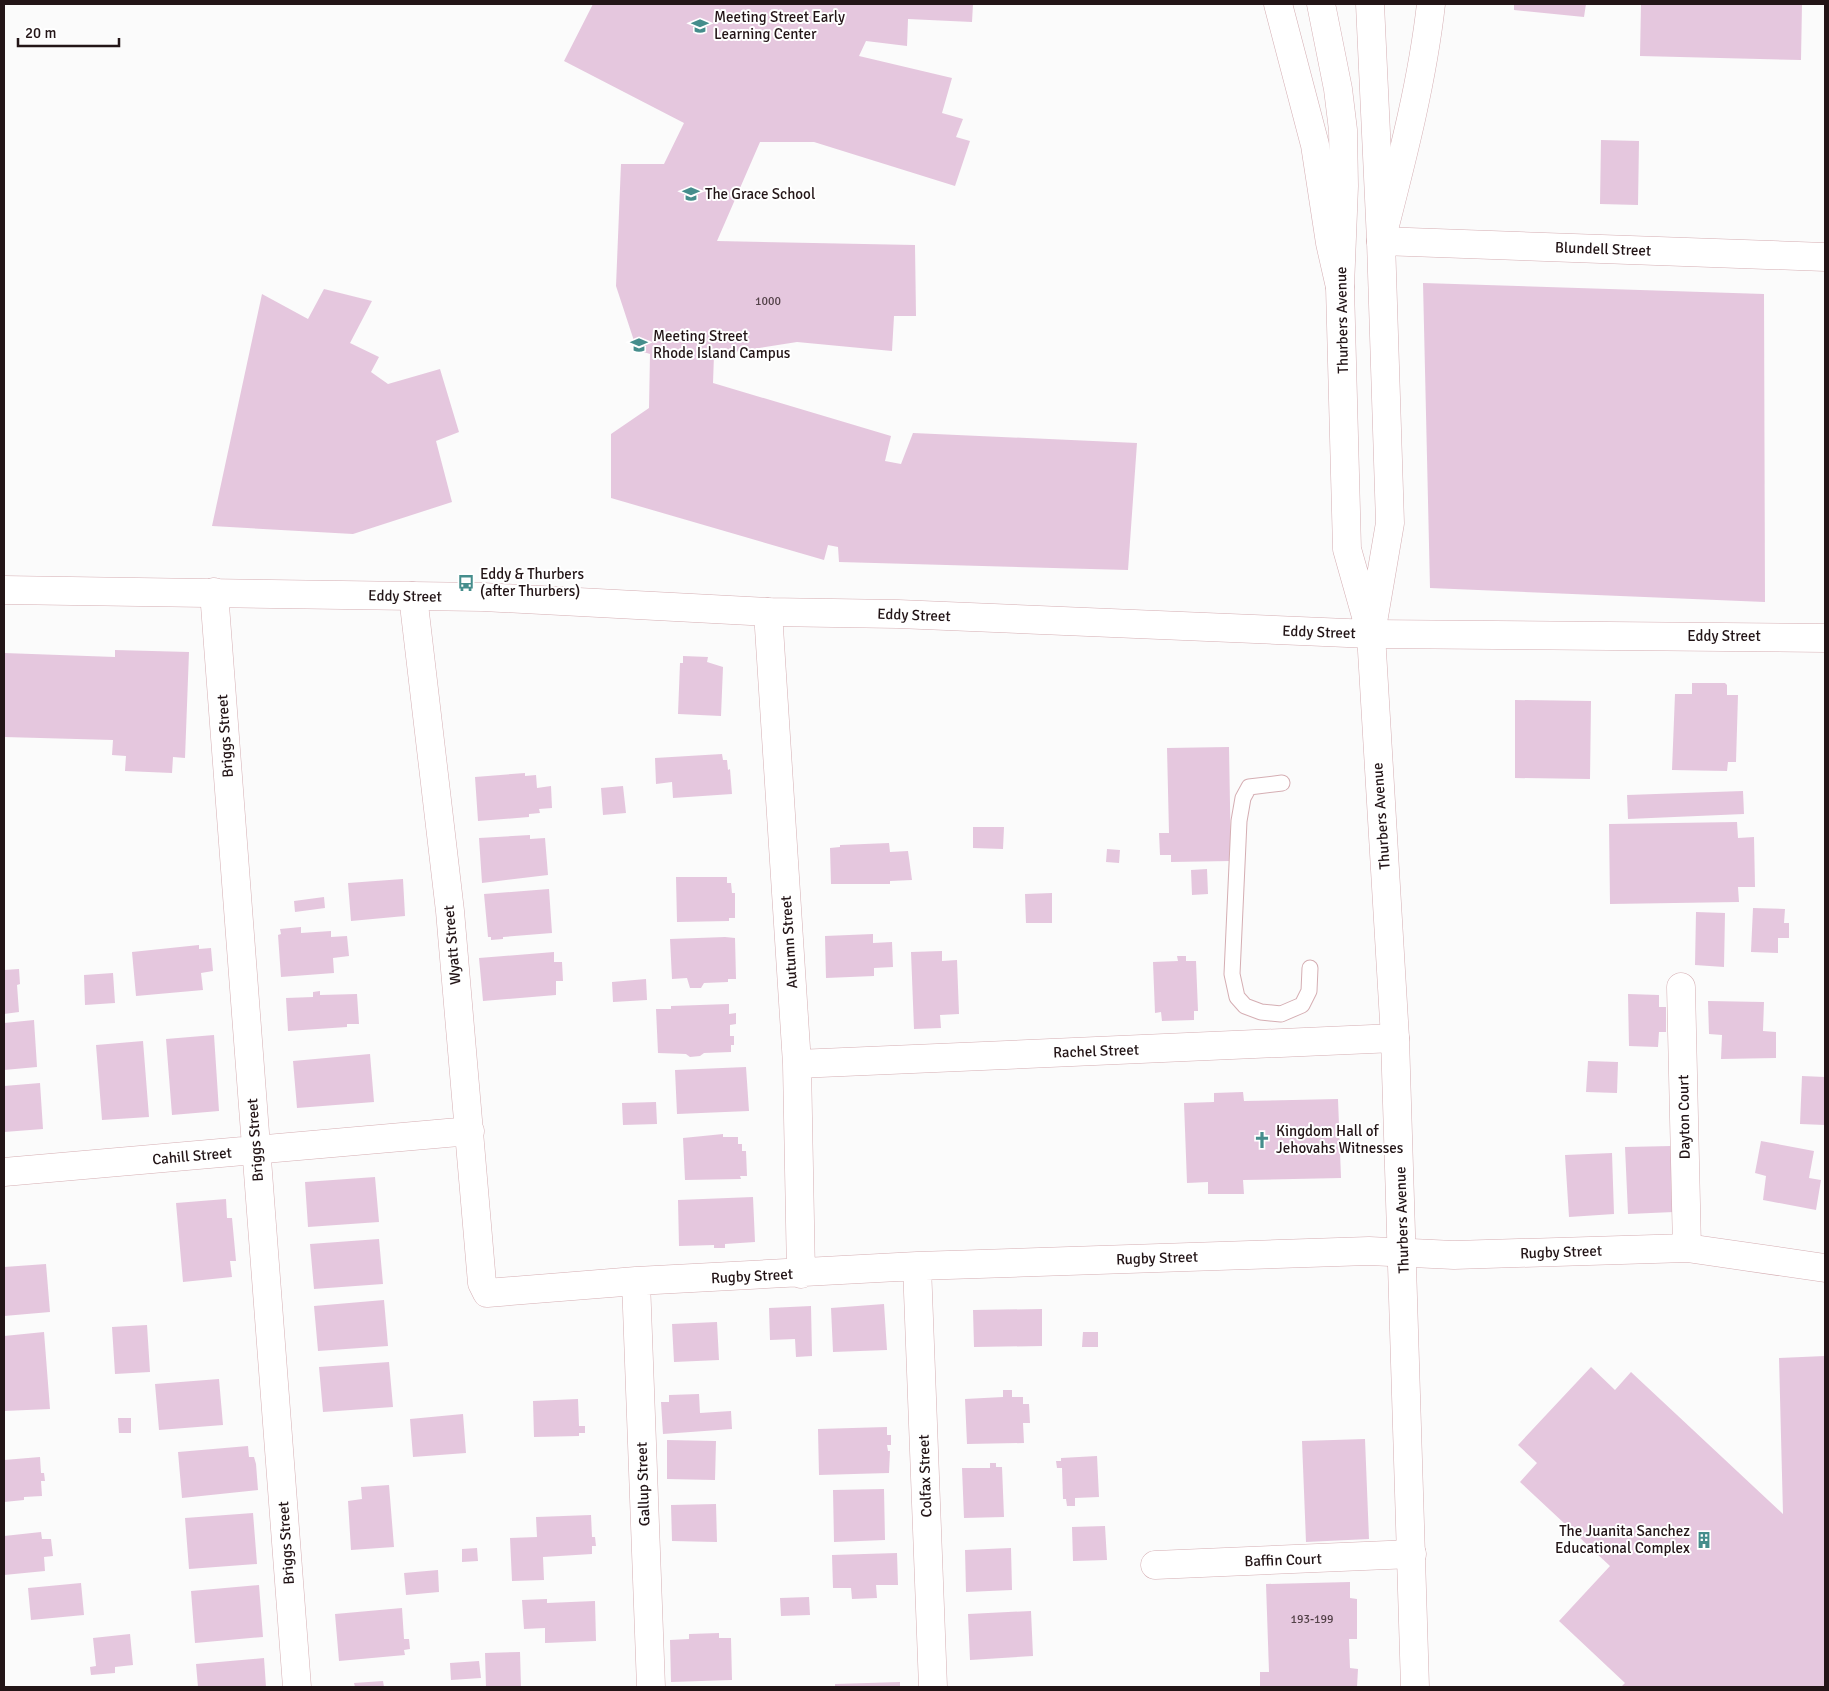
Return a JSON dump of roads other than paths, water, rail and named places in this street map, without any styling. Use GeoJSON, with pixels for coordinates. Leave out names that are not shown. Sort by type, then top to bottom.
{"type":"FeatureCollection","features":[{"type":"Feature","properties":{"kind":"main road"},"geometry":{"type":"LineString","coordinates":[[1278,4],[1315,145],[1330,243],[1340,287]]}},
{"type":"Feature","properties":{"kind":"main road","name":"Thurbers Avenue"},"geometry":{"type":"LineString","coordinates":[[1321,4],[1334,64],[1343,130],[1344,186],[1340,287],[1347,549],[1370,634],[1395,1038],[1415,1687]]}},
{"type":"Feature","properties":{"kind":"main road","name":"Thurbers Avenue"},"geometry":{"type":"LineString","coordinates":[[1370,4],[1381,241],[1390,523],[1370,634]]}},
{"type":"Feature","properties":{"kind":"main road"},"geometry":{"type":"LineString","coordinates":[[1381,241],[1401,165],[1424,50],[1431,4]]}},
{"type":"Feature","properties":{"kind":"main road","name":"Blundell Street"},"geometry":{"type":"LineString","coordinates":[[1381,241],[1825,257]]}},
{"type":"Feature","properties":{"kind":"main road","name":"Eddy Street"},"geometry":{"type":"LineString","coordinates":[[4,590],[214,592],[606,602],[768,612],[898,614],[1370,634],[1825,638]]}},
{"type":"Feature","properties":{"kind":"main road","name":"Briggs Street"},"geometry":{"type":"LineString","coordinates":[[214,592],[297,1687]]}},
{"type":"Feature","properties":{"kind":"main road","name":"Wyatt Street"},"geometry":{"type":"LineString","coordinates":[[413,596],[450,911],[482,1283],[487,1293]]}},
{"type":"Feature","properties":{"kind":"main road","name":"Autumn Street"},"geometry":{"type":"LineString","coordinates":[[768,612],[797,1064],[801,1274]]}},
{"type":"Feature","properties":{"kind":"main road","name":"Dayton Court"},"geometry":{"type":"LineString","coordinates":[[1681,987],[1686,1248]]}},
{"type":"Feature","properties":{"kind":"main road","name":"Rachel Street"},"geometry":{"type":"LineString","coordinates":[[797,1064],[1395,1038]]}},
{"type":"Feature","properties":{"kind":"main road","name":"Cahill Street"},"geometry":{"type":"LineString","coordinates":[[4,1172],[470,1131]]}},
{"type":"Feature","properties":{"kind":"main road","name":"Rugby Street"},"geometry":{"type":"LineString","coordinates":[[487,1293],[636,1281],[801,1274],[917,1266],[1403,1252],[1454,1255],[1686,1248],[1825,1268]]}},
{"type":"Feature","properties":{"kind":"main road","name":"Colfax Street"},"geometry":{"type":"LineString","coordinates":[[917,1266],[933,1687]]}},
{"type":"Feature","properties":{"kind":"main road","name":"Gallup Street"},"geometry":{"type":"LineString","coordinates":[[636,1281],[651,1687]]}},
{"type":"Feature","properties":{"kind":"main road","name":"Baffin Court"},"geometry":{"type":"LineString","coordinates":[[1155,1565],[1412,1554]]}},
{"type":"Feature","properties":{"kind":"lane"},"geometry":{"type":"LineString","coordinates":[[1282,783],[1249,787],[1243,798],[1239,821],[1232,974],[1237,998],[1245,1006],[1261,1012],[1280,1014],[1302,1005],[1309,991],[1310,968]]}},
{"type":"Feature","properties":{"kind":"place","name":"Meeting Street Early Learning Center"},"geometry":{"type":"Point","coordinates":[700,26]}},
{"type":"Feature","properties":{"kind":"place","name":"The Grace School"},"geometry":{"type":"Point","coordinates":[691,194]}},
{"type":"Feature","properties":{"kind":"place","name":"Meeting Street Rhode Island Campus"},"geometry":{"type":"Point","coordinates":[639,345]}},
{"type":"Feature","properties":{"kind":"place","name":"Eddy & Thurbers (after Thurbers)"},"geometry":{"type":"Point","coordinates":[466,583]}},
{"type":"Feature","properties":{"kind":"place","name":"Kingdom Hall of Jehovahs Witnesses"},"geometry":{"type":"Point","coordinates":[1262,1140]}},
{"type":"Feature","properties":{"kind":"place","name":"The Juanita Sanchez Educational Complex"},"geometry":{"type":"Point","coordinates":[1704,1540]}}]}
